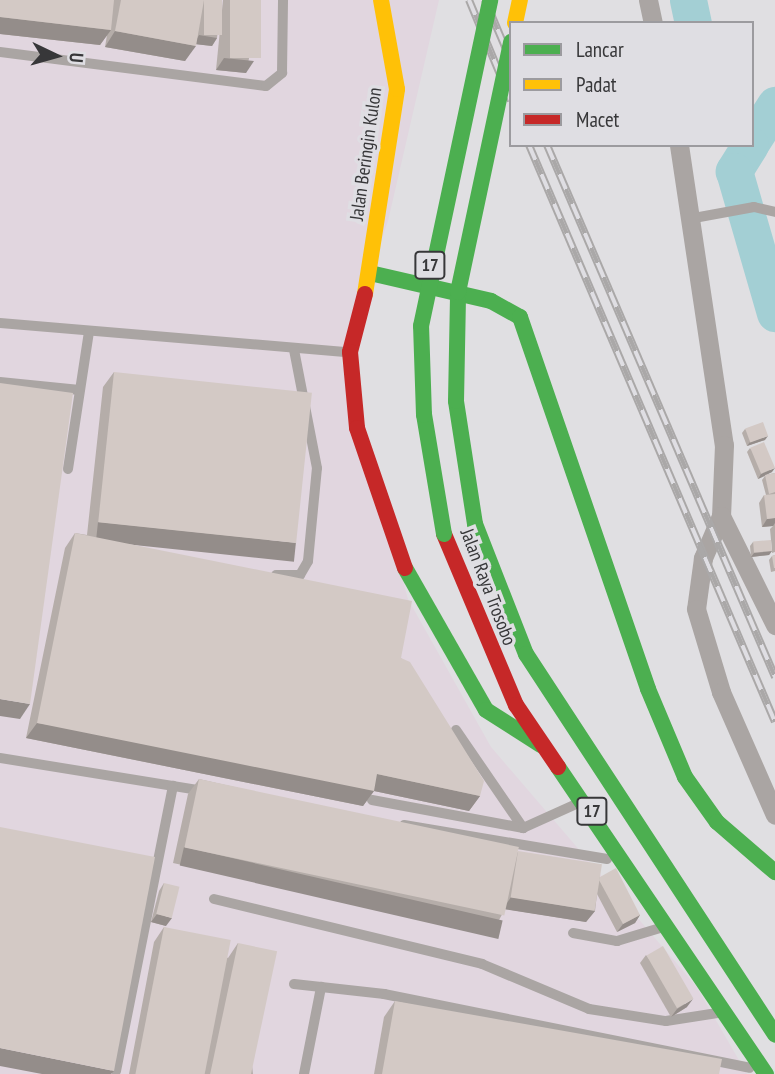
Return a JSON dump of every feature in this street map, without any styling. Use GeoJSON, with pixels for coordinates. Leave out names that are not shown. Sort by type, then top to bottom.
{"type":"FeatureCollection","features":[{"type":"Feature","properties":{"kind":"main road","name":"Jalan Beringin Kulon"},"geometry":{"type":"LineString","coordinates":[[381,0],[397,89],[370,273],[350,352],[357,428],[373,485],[422,603],[486,710],[546,748]]}},
{"type":"Feature","properties":{"kind":"main road","name":"Jalan Raya Trosobo"},"geometry":{"type":"LineString","coordinates":[[491,0],[421,326],[424,415],[444,534],[503,682],[764,1072]]}},
{"type":"Feature","properties":{"kind":"main road"},"geometry":{"type":"LineString","coordinates":[[515,21],[520,0]]}},
{"type":"Feature","properties":{"kind":"main road","name":"Jalan Raya Trosobo"},"geometry":{"type":"LineString","coordinates":[[509,51],[458,292],[456,401],[475,524],[506,616],[533,665],[775,1035]]}},
{"type":"Feature","properties":{"kind":"main road"},"geometry":{"type":"LineString","coordinates":[[370,273],[491,302],[520,317],[648,689],[685,777],[717,822],[775,872]]}},
{"type":"Feature","properties":{"kind":"street"},"geometry":{"type":"LineString","coordinates":[[648,0],[653,21]]}},
{"type":"Feature","properties":{"kind":"street"},"geometry":{"type":"LineString","coordinates":[[680,147],[700,216],[724,445],[721,516],[703,558],[700,628],[775,815]]}},
{"type":"Feature","properties":{"kind":"street"},"geometry":{"type":"LineString","coordinates":[[721,516],[775,625]]}},
{"type":"Feature","properties":{"kind":"lane"},"geometry":{"type":"LineString","coordinates":[[0,52],[266,86],[282,73],[283,0]]}},
{"type":"Feature","properties":{"kind":"lane"},"geometry":{"type":"LineString","coordinates":[[700,216],[754,207],[775,212]]}},
{"type":"Feature","properties":{"kind":"lane"},"geometry":{"type":"LineString","coordinates":[[0,323],[294,350],[350,352]]}},
{"type":"Feature","properties":{"kind":"lane"},"geometry":{"type":"LineString","coordinates":[[68,469],[89,332]]}},
{"type":"Feature","properties":{"kind":"lane"},"geometry":{"type":"LineString","coordinates":[[257,572],[300,575],[308,561],[317,468],[294,350]]}},
{"type":"Feature","properties":{"kind":"lane"},"geometry":{"type":"LineString","coordinates":[[0,382],[80,390]]}},
{"type":"Feature","properties":{"kind":"lane"},"geometry":{"type":"LineString","coordinates":[[456,730],[523,828]]}},
{"type":"Feature","properties":{"kind":"lane"},"geometry":{"type":"LineString","coordinates":[[0,758],[213,793]]}},
{"type":"Feature","properties":{"kind":"lane"},"geometry":{"type":"LineString","coordinates":[[116,1071],[173,786]]}},
{"type":"Feature","properties":{"kind":"lane"},"geometry":{"type":"LineString","coordinates":[[372,800],[523,828],[584,800]]}},
{"type":"Feature","properties":{"kind":"lane"},"geometry":{"type":"LineString","coordinates":[[389,822],[625,861]]}},
{"type":"Feature","properties":{"kind":"lane"},"geometry":{"type":"LineString","coordinates":[[214,899],[482,964],[589,1009],[666,1021],[725,1012]]}},
{"type":"Feature","properties":{"kind":"lane"},"geometry":{"type":"LineString","coordinates":[[573,933],[617,941],[643,938],[667,924]]}},
{"type":"Feature","properties":{"kind":"lane"},"geometry":{"type":"LineString","coordinates":[[294,984],[696,1053],[729,1070],[764,1072]]}},
{"type":"Feature","properties":{"kind":"lane"},"geometry":{"type":"LineString","coordinates":[[304,1074],[320,987]]}},
{"type":"Feature","properties":{"kind":"shaded area"},"geometry":{"type":"Polygon","coordinates":[[[0,0],[439,0],[388,221],[341,360],[408,599],[491,747],[696,986],[747,1074],[0,1074],[0,0]]]}},
{"type":"Feature","properties":{"kind":"building"},"geometry":{"type":"Polygon","coordinates":[[[0,0],[114,0],[111,30],[0,17],[0,0]]]}},
{"type":"Feature","properties":{"kind":"building"},"geometry":{"type":"Polygon","coordinates":[[[121,0],[204,0],[196,46],[115,31],[121,0]]]}},
{"type":"Feature","properties":{"kind":"building"},"geometry":{"type":"Polygon","coordinates":[[[204,0],[222,0],[222,35],[204,35],[204,0]]]}},
{"type":"Feature","properties":{"kind":"building"},"geometry":{"type":"Polygon","coordinates":[[[230,0],[261,0],[261,58],[230,58],[230,0]]]}},
{"type":"Feature","properties":{"kind":"building"},"geometry":{"type":"Polygon","coordinates":[[[114,372],[312,393],[296,543],[98,522],[114,372]]]}},
{"type":"Feature","properties":{"kind":"building"},"geometry":{"type":"Polygon","coordinates":[[[0,383],[73,393],[30,704],[0,699],[0,383]]]}},
{"type":"Feature","properties":{"kind":"building"},"geometry":{"type":"Polygon","coordinates":[[[763,422],[768,436],[750,443],[745,428],[763,422]]]}},
{"type":"Feature","properties":{"kind":"building"},"geometry":{"type":"Polygon","coordinates":[[[764,442],[775,468],[761,474],[750,448],[764,442]]]}},
{"type":"Feature","properties":{"kind":"building"},"geometry":{"type":"Polygon","coordinates":[[[775,473],[775,492],[769,494],[765,475],[775,473]]]}},
{"type":"Feature","properties":{"kind":"building"},"geometry":{"type":"Polygon","coordinates":[[[775,494],[775,518],[767,519],[764,495],[775,494]]]}},
{"type":"Feature","properties":{"kind":"building"},"geometry":{"type":"Polygon","coordinates":[[[75,533],[412,601],[401,658],[410,662],[484,781],[480,796],[377,774],[374,791],[37,723],[75,533]]]}},
{"type":"Feature","properties":{"kind":"building"},"geometry":{"type":"Polygon","coordinates":[[[771,540],[772,551],[754,553],[753,542],[771,540]]]}},
{"type":"Feature","properties":{"kind":"building"},"geometry":{"type":"Polygon","coordinates":[[[199,779],[519,847],[504,915],[184,847],[199,779]]]}},
{"type":"Feature","properties":{"kind":"building"},"geometry":{"type":"Polygon","coordinates":[[[0,827],[155,857],[114,1071],[0,1048],[0,827]]]}},
{"type":"Feature","properties":{"kind":"building"},"geometry":{"type":"Polygon","coordinates":[[[518,851],[602,864],[595,911],[511,897],[518,851]]]}},
{"type":"Feature","properties":{"kind":"building"},"geometry":{"type":"Polygon","coordinates":[[[616,868],[640,915],[623,924],[599,880],[616,868]]]}},
{"type":"Feature","properties":{"kind":"building"},"geometry":{"type":"Polygon","coordinates":[[[164,883],[180,887],[172,918],[156,914],[164,883]]]}},
{"type":"Feature","properties":{"kind":"building"},"geometry":{"type":"Polygon","coordinates":[[[164,927],[231,940],[205,1074],[135,1074],[164,927]]]}},
{"type":"Feature","properties":{"kind":"building"},"geometry":{"type":"Polygon","coordinates":[[[238,943],[277,951],[251,1074],[210,1074],[238,943]]]}},
{"type":"Feature","properties":{"kind":"building"},"geometry":{"type":"Polygon","coordinates":[[[663,946],[694,999],[677,1008],[647,956],[663,946]]]}},
{"type":"Feature","properties":{"kind":"building"},"geometry":{"type":"Polygon","coordinates":[[[395,1001],[722,1059],[719,1074],[382,1074],[395,1001]]]}},
{"type":"Feature","properties":{"kind":"waterway"},"geometry":{"type":"LineString","coordinates":[[688,0],[693,21]]}},
{"type":"Feature","properties":{"kind":"waterway"},"geometry":{"type":"LineString","coordinates":[[754,138],[775,105]]}},
{"type":"Feature","properties":{"kind":"waterway"},"geometry":{"type":"LineString","coordinates":[[749,147],[734,171],[775,313]]}},
{"type":"Feature","properties":{"kind":"railway"},"geometry":{"type":"LineString","coordinates":[[469,0],[509,96]]}},
{"type":"Feature","properties":{"kind":"railway"},"geometry":{"type":"LineString","coordinates":[[485,0],[509,56]]}},
{"type":"Feature","properties":{"kind":"railway"},"geometry":{"type":"LineString","coordinates":[[530,147],[775,722]]}},
{"type":"Feature","properties":{"kind":"railway"},"geometry":{"type":"LineString","coordinates":[[548,147],[775,677]]}},
{"type":"Feature","properties":{"kind":"traffic: fast"},"geometry":{"type":"LineString","coordinates":[[444,534],[424,415],[421,326],[490,0]]}},
{"type":"Feature","properties":{"kind":"traffic: fast"},"geometry":{"type":"LineString","coordinates":[[475,524],[456,401],[458,292],[509,51]]}},
{"type":"Feature","properties":{"kind":"traffic: fast"},"geometry":{"type":"LineString","coordinates":[[370,273],[491,301],[520,317],[648,689],[685,777],[717,822],[775,872]]}},
{"type":"Feature","properties":{"kind":"traffic: fast"},"geometry":{"type":"LineString","coordinates":[[475,524],[526,654],[775,1035]]}},
{"type":"Feature","properties":{"kind":"traffic: fast"},"geometry":{"type":"LineString","coordinates":[[405,568],[486,710],[541,745]]}},
{"type":"Feature","properties":{"kind":"traffic: fast"},"geometry":{"type":"LineString","coordinates":[[558,767],[766,1074]]}},
{"type":"Feature","properties":{"kind":"traffic: slow"},"geometry":{"type":"LineString","coordinates":[[365,294],[397,89],[381,0]]}},
{"type":"Feature","properties":{"kind":"traffic: slow"},"geometry":{"type":"LineString","coordinates":[[515,21],[520,0]]}},
{"type":"Feature","properties":{"kind":"traffic: jam"},"geometry":{"type":"LineString","coordinates":[[365,294],[350,352],[357,428],[405,568]]}},
{"type":"Feature","properties":{"kind":"traffic: jam"},"geometry":{"type":"LineString","coordinates":[[444,534],[516,705],[558,767]]}}]}
